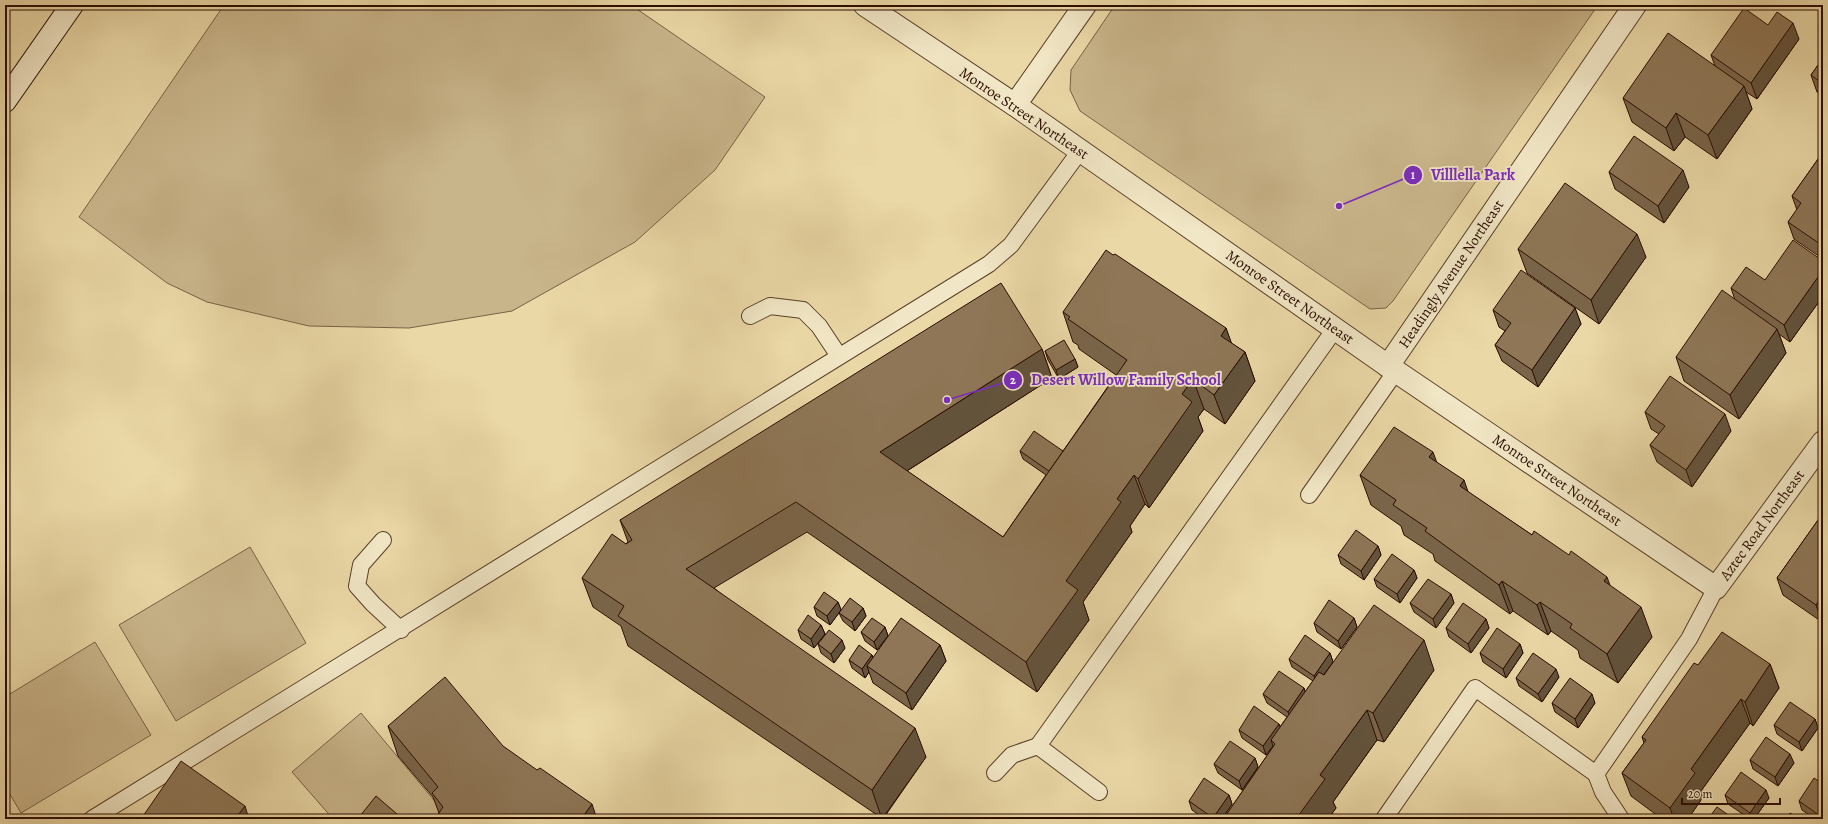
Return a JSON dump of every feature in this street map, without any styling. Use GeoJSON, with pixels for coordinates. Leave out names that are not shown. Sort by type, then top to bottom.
{"type":"FeatureCollection","features":[{"type":"Feature","properties":{"kind":"street"},"geometry":{"type":"LineString","coordinates":[[5,101],[72,5]]}},
{"type":"Feature","properties":{"kind":"street","name":"Monroe Street Northeast"},"geometry":{"type":"LineString","coordinates":[[865,5],[1015,105],[1392,368],[1716,588]]}},
{"type":"Feature","properties":{"kind":"street"},"geometry":{"type":"LineString","coordinates":[[1015,105],[1085,5]]}},
{"type":"Feature","properties":{"kind":"street","name":"Headingly Avenue Northeast"},"geometry":{"type":"LineString","coordinates":[[1392,368],[1635,5]]}},
{"type":"Feature","properties":{"kind":"street","name":"Aztec Road Northeast"},"geometry":{"type":"LineString","coordinates":[[1716,588],[1823,442]]}},
{"type":"Feature","properties":{"kind":"lane"},"geometry":{"type":"LineString","coordinates":[[92,819],[401,630],[515,556],[989,264],[1011,245],[1080,151]]}},
{"type":"Feature","properties":{"kind":"lane"},"geometry":{"type":"LineString","coordinates":[[750,316],[770,306],[804,310],[819,326],[839,356]]}},
{"type":"Feature","properties":{"kind":"lane"},"geometry":{"type":"LineString","coordinates":[[994,773],[1012,755],[1038,746],[1335,328]]}},
{"type":"Feature","properties":{"kind":"lane"},"geometry":{"type":"LineString","coordinates":[[1309,495],[1392,368]]}},
{"type":"Feature","properties":{"kind":"lane"},"geometry":{"type":"LineString","coordinates":[[383,540],[361,564],[357,586],[373,604],[401,630]]}},
{"type":"Feature","properties":{"kind":"lane"},"geometry":{"type":"LineString","coordinates":[[1596,774],[1689,639],[1716,588]]}},
{"type":"Feature","properties":{"kind":"lane"},"geometry":{"type":"LineString","coordinates":[[1384,819],[1475,688],[1596,774],[1603,792],[1622,819]]}},
{"type":"Feature","properties":{"kind":"lane"},"geometry":{"type":"LineString","coordinates":[[1038,746],[1099,792]]}},
{"type":"Feature","properties":{"kind":"shaded area"},"geometry":{"type":"Polygon","coordinates":[[[224,5],[631,5],[765,97],[715,170],[635,242],[512,311],[409,328],[309,326],[207,302],[167,283],[79,217],[224,5]]]}},
{"type":"Feature","properties":{"kind":"shaded area"},"geometry":{"type":"Polygon","coordinates":[[[1115,5],[1598,5],[1393,301],[1386,308],[1370,309],[1080,111],[1070,90],[1071,70],[1115,5]]]}},
{"type":"Feature","properties":{"kind":"shaded area"},"geometry":{"type":"Polygon","coordinates":[[[250,547],[306,643],[176,721],[119,625],[250,547]]]}},
{"type":"Feature","properties":{"kind":"shaded area"},"geometry":{"type":"Polygon","coordinates":[[[95,642],[151,735],[21,813],[5,786],[5,697],[95,642]]]}},
{"type":"Feature","properties":{"kind":"shaded area"},"geometry":{"type":"Polygon","coordinates":[[[361,713],[443,811],[433,819],[333,819],[292,772],[361,713]]]}},
{"type":"Feature","properties":{"kind":"building"},"geometry":{"type":"Polygon","coordinates":[[[1744,8],[1768,25],[1777,12],[1793,23],[1751,83],[1711,55],[1744,8]]]}},
{"type":"Feature","properties":{"kind":"building"},"geometry":{"type":"Polygon","coordinates":[[[1668,33],[1744,86],[1708,135],[1676,113],[1666,128],[1623,98],[1668,33]]]}},
{"type":"Feature","properties":{"kind":"building"},"geometry":{"type":"Polygon","coordinates":[[[1823,58],[1823,84],[1811,75],[1823,58]]]}},
{"type":"Feature","properties":{"kind":"building"},"geometry":{"type":"Polygon","coordinates":[[[1634,136],[1683,170],[1658,206],[1609,172],[1634,136]]]}},
{"type":"Feature","properties":{"kind":"building"},"geometry":{"type":"Polygon","coordinates":[[[1823,152],[1823,246],[1788,222],[1801,203],[1792,196],[1823,152]]]}},
{"type":"Feature","properties":{"kind":"building"},"geometry":{"type":"Polygon","coordinates":[[[1565,183],[1637,234],[1591,300],[1518,249],[1565,183]]]}},
{"type":"Feature","properties":{"kind":"building"},"geometry":{"type":"Polygon","coordinates":[[[1793,240],[1823,261],[1823,270],[1784,325],[1731,288],[1746,267],[1765,280],[1793,240]]]}},
{"type":"Feature","properties":{"kind":"building"},"geometry":{"type":"Polygon","coordinates":[[[1106,250],[1113,255],[1115,254],[1226,328],[1221,336],[1245,352],[1214,395],[1193,379],[1182,394],[1192,402],[1138,479],[1134,475],[1117,499],[1121,502],[1066,581],[1078,590],[1026,662],[796,502],[686,569],[915,728],[872,790],[618,616],[624,606],[582,578],[612,534],[626,544],[632,540],[620,520],[1001,283],[1042,349],[880,452],[1003,537],[1127,360],[1068,319],[1070,317],[1063,312],[1106,250]]]}},
{"type":"Feature","properties":{"kind":"building"},"geometry":{"type":"Polygon","coordinates":[[[1521,270],[1575,308],[1532,370],[1495,345],[1511,323],[1493,310],[1521,270]]]}},
{"type":"Feature","properties":{"kind":"building"},"geometry":{"type":"Polygon","coordinates":[[[1722,290],[1777,329],[1730,395],[1676,357],[1722,290]]]}},
{"type":"Feature","properties":{"kind":"building"},"geometry":{"type":"Polygon","coordinates":[[[1064,340],[1075,359],[1056,370],[1045,351],[1064,340]]]}},
{"type":"Feature","properties":{"kind":"building"},"geometry":{"type":"Polygon","coordinates":[[[1670,376],[1725,414],[1686,470],[1650,445],[1665,426],[1645,412],[1670,376]]]}},
{"type":"Feature","properties":{"kind":"building"},"geometry":{"type":"Polygon","coordinates":[[[1394,427],[1433,452],[1429,457],[1464,480],[1460,486],[1532,535],[1534,531],[1569,555],[1571,551],[1607,577],[1604,581],[1641,607],[1607,654],[1570,628],[1572,624],[1540,602],[1537,605],[1502,581],[1499,585],[1425,531],[1427,528],[1393,505],[1396,500],[1360,475],[1394,427]]]}},
{"type":"Feature","properties":{"kind":"building"},"geometry":{"type":"Polygon","coordinates":[[[1034,431],[1063,451],[1049,471],[1020,451],[1034,431]]]}},
{"type":"Feature","properties":{"kind":"building"},"geometry":{"type":"Polygon","coordinates":[[[1823,513],[1823,594],[1816,605],[1777,578],[1823,513]]]}},
{"type":"Feature","properties":{"kind":"building"},"geometry":{"type":"Polygon","coordinates":[[[1356,530],[1378,546],[1361,571],[1338,555],[1356,530]]]}},
{"type":"Feature","properties":{"kind":"building"},"geometry":{"type":"Polygon","coordinates":[[[1392,554],[1414,570],[1397,594],[1374,579],[1392,554]]]}},
{"type":"Feature","properties":{"kind":"building"},"geometry":{"type":"Polygon","coordinates":[[[1428,579],[1451,594],[1433,619],[1410,603],[1428,579]]]}},
{"type":"Feature","properties":{"kind":"building"},"geometry":{"type":"Polygon","coordinates":[[[824,592],[838,602],[827,616],[814,607],[824,592]]]}},
{"type":"Feature","properties":{"kind":"building"},"geometry":{"type":"Polygon","coordinates":[[[850,598],[863,608],[852,622],[839,613],[850,598]]]}},
{"type":"Feature","properties":{"kind":"building"},"geometry":{"type":"Polygon","coordinates":[[[1329,600],[1354,618],[1338,641],[1314,623],[1329,600]]]}},
{"type":"Feature","properties":{"kind":"building"},"geometry":{"type":"Polygon","coordinates":[[[1463,603],[1486,619],[1468,644],[1446,628],[1463,603]]]}},
{"type":"Feature","properties":{"kind":"building"},"geometry":{"type":"Polygon","coordinates":[[[1374,605],[1424,640],[1373,713],[1367,710],[1320,775],[1325,779],[1296,819],[1224,818],[1275,744],[1271,740],[1319,672],[1324,675],[1374,605]]]}},
{"type":"Feature","properties":{"kind":"building"},"geometry":{"type":"Polygon","coordinates":[[[808,615],[821,625],[811,639],[798,630],[808,615]]]}},
{"type":"Feature","properties":{"kind":"building"},"geometry":{"type":"Polygon","coordinates":[[[872,618],[885,627],[874,642],[861,632],[872,618]]]}},
{"type":"Feature","properties":{"kind":"building"},"geometry":{"type":"Polygon","coordinates":[[[901,618],[940,645],[906,693],[867,666],[901,618]]]}},
{"type":"Feature","properties":{"kind":"building"},"geometry":{"type":"Polygon","coordinates":[[[1497,628],[1520,644],[1503,669],[1480,653],[1497,628]]]}},
{"type":"Feature","properties":{"kind":"building"},"geometry":{"type":"Polygon","coordinates":[[[829,630],[842,640],[831,654],[818,644],[829,630]]]}},
{"type":"Feature","properties":{"kind":"building"},"geometry":{"type":"Polygon","coordinates":[[[1722,632],[1770,664],[1745,702],[1741,699],[1691,769],[1695,773],[1670,808],[1622,773],[1646,740],[1642,737],[1694,663],[1698,665],[1722,632]]]}},
{"type":"Feature","properties":{"kind":"building"},"geometry":{"type":"Polygon","coordinates":[[[1305,635],[1330,653],[1314,676],[1289,659],[1305,635]]]}},
{"type":"Feature","properties":{"kind":"building"},"geometry":{"type":"Polygon","coordinates":[[[859,645],[872,655],[862,669],[849,660],[859,645]]]}},
{"type":"Feature","properties":{"kind":"building"},"geometry":{"type":"Polygon","coordinates":[[[1533,653],[1556,669],[1538,694],[1516,678],[1533,653]]]}},
{"type":"Feature","properties":{"kind":"building"},"geometry":{"type":"Polygon","coordinates":[[[1279,671],[1304,688],[1288,712],[1263,694],[1279,671]]]}},
{"type":"Feature","properties":{"kind":"building"},"geometry":{"type":"Polygon","coordinates":[[[445,677],[503,746],[537,770],[540,768],[592,804],[584,815],[589,819],[435,819],[443,807],[432,793],[438,787],[388,726],[445,677]]]}},
{"type":"Feature","properties":{"kind":"building"},"geometry":{"type":"Polygon","coordinates":[[[1570,678],[1592,694],[1575,719],[1552,703],[1570,678]]]}},
{"type":"Feature","properties":{"kind":"building"},"geometry":{"type":"Polygon","coordinates":[[[1790,702],[1815,719],[1799,742],[1774,725],[1790,702]]]}},
{"type":"Feature","properties":{"kind":"building"},"geometry":{"type":"Polygon","coordinates":[[[1254,706],[1279,724],[1263,746],[1239,730],[1254,706]]]}},
{"type":"Feature","properties":{"kind":"building"},"geometry":{"type":"Polygon","coordinates":[[[1766,737],[1790,754],[1775,777],[1750,760],[1766,737]]]}},
{"type":"Feature","properties":{"kind":"building"},"geometry":{"type":"Polygon","coordinates":[[[1230,741],[1255,758],[1239,781],[1214,764],[1230,741]]]}},
{"type":"Feature","properties":{"kind":"building"},"geometry":{"type":"Polygon","coordinates":[[[181,761],[245,806],[235,819],[141,819],[181,761]]]}},
{"type":"Feature","properties":{"kind":"building"},"geometry":{"type":"Polygon","coordinates":[[[1741,772],[1766,790],[1750,813],[1725,795],[1741,772]]]}},
{"type":"Feature","properties":{"kind":"building"},"geometry":{"type":"Polygon","coordinates":[[[1204,778],[1229,795],[1213,818],[1189,801],[1204,778]]]}},
{"type":"Feature","properties":{"kind":"building"},"geometry":{"type":"Polygon","coordinates":[[[1814,778],[1823,784],[1823,818],[1799,801],[1814,778]]]}},
{"type":"Feature","properties":{"kind":"building"},"geometry":{"type":"Polygon","coordinates":[[[376,796],[397,814],[393,819],[363,819],[360,816],[376,796]]]}},
{"type":"Feature","properties":{"kind":"building"},"geometry":{"type":"Polygon","coordinates":[[[1717,807],[1734,819],[1708,819],[1717,807]]]}},
{"type":"Feature","properties":{"kind":"building"},"geometry":{"type":"Polygon","coordinates":[[[1790,813],[1799,819],[1787,819],[1790,813]]]}},
{"type":"Feature","properties":{"kind":"place","name":"Villlella Park"},"geometry":{"type":"Point","coordinates":[1339,206]}},
{"type":"Feature","properties":{"kind":"place","name":"Desert Willow Family School"},"geometry":{"type":"Point","coordinates":[947,400]}}]}
